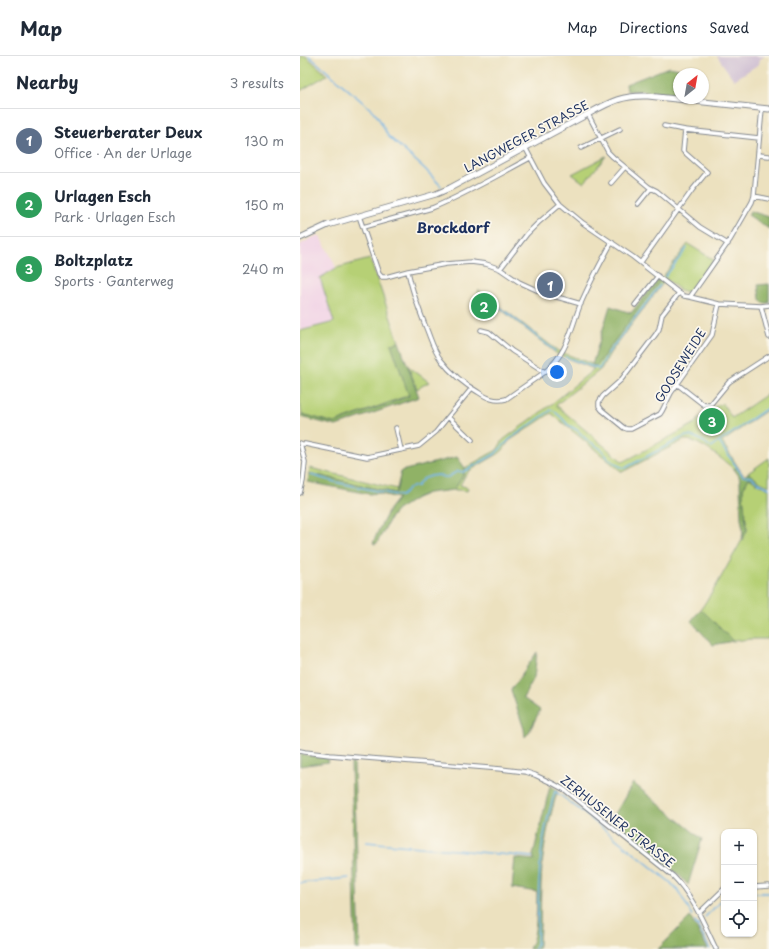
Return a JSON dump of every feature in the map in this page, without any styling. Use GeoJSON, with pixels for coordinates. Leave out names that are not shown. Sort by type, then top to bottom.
{"type":"FeatureCollection","features":[{"type":"Feature","properties":{"kind":"street","name":"LANGWEGER STRASSE"},"geometry":{"type":"LineString","coordinates":[[300,238],[328,225],[436,194],[450,188],[617,99],[630,96],[639,96],[769,109]]}},
{"type":"Feature","properties":{"kind":"street"},"geometry":{"type":"LineString","coordinates":[[690,297],[728,244],[752,202],[754,196],[762,109]]}},
{"type":"Feature","properties":{"kind":"street"},"geometry":{"type":"LineString","coordinates":[[588,114],[610,155],[651,188],[657,191],[700,227],[728,244]]}},
{"type":"Feature","properties":{"kind":"street"},"geometry":{"type":"LineString","coordinates":[[664,126],[685,130],[759,138]]}},
{"type":"Feature","properties":{"kind":"street"},"geometry":{"type":"LineString","coordinates":[[581,148],[620,129]]}},
{"type":"Feature","properties":{"kind":"street"},"geometry":{"type":"LineString","coordinates":[[641,262],[693,189],[707,172],[683,151],[685,130]]}},
{"type":"Feature","properties":{"kind":"street"},"geometry":{"type":"LineString","coordinates":[[525,147],[544,184],[560,204],[583,223],[641,262],[679,293],[684,296],[719,304],[769,305]]}},
{"type":"Feature","properties":{"kind":"street"},"geometry":{"type":"LineString","coordinates":[[758,155],[769,156]]}},
{"type":"Feature","properties":{"kind":"street"},"geometry":{"type":"LineString","coordinates":[[363,227],[432,208],[530,158]]}},
{"type":"Feature","properties":{"kind":"street"},"geometry":{"type":"LineString","coordinates":[[611,182],[625,167]]}},
{"type":"Feature","properties":{"kind":"street"},"geometry":{"type":"LineString","coordinates":[[638,204],[651,188]]}},
{"type":"Feature","properties":{"kind":"street"},"geometry":{"type":"LineString","coordinates":[[754,196],[769,199]]}},
{"type":"Feature","properties":{"kind":"street"},"geometry":{"type":"LineString","coordinates":[[500,269],[527,234],[560,204]]}},
{"type":"Feature","properties":{"kind":"street"},"geometry":{"type":"LineString","coordinates":[[359,216],[379,274],[382,277],[460,262],[486,264],[500,269],[519,282],[542,293],[581,304]]}},
{"type":"Feature","properties":{"kind":"street"},"geometry":{"type":"LineString","coordinates":[[408,271],[415,301],[434,350],[440,359],[454,374],[472,388],[491,399],[501,400],[506,399],[545,372],[560,355],[568,342],[581,304],[591,281],[612,242]]}},
{"type":"Feature","properties":{"kind":"street"},"geometry":{"type":"LineString","coordinates":[[635,305],[658,276]]}},
{"type":"Feature","properties":{"kind":"street","name":"GOOSEWEIDE"},"geometry":{"type":"LineString","coordinates":[[679,293],[662,315],[659,329],[656,334],[621,380],[603,396],[599,402],[599,406],[602,410],[624,428],[631,429],[660,414],[671,393],[712,335],[719,304]]}},
{"type":"Feature","properties":{"kind":"street"},"geometry":{"type":"LineString","coordinates":[[761,306],[769,337]]}},
{"type":"Feature","properties":{"kind":"street"},"geometry":{"type":"LineString","coordinates":[[481,330],[489,332],[512,351],[545,372]]}},
{"type":"Feature","properties":{"kind":"street"},"geometry":{"type":"LineString","coordinates":[[677,384],[704,405],[710,405],[730,382],[769,356]]}},
{"type":"Feature","properties":{"kind":"street"},"geometry":{"type":"LineString","coordinates":[[300,493],[305,462],[300,443],[367,457],[419,446],[436,432],[472,388]]}},
{"type":"Feature","properties":{"kind":"street"},"geometry":{"type":"LineString","coordinates":[[448,417],[472,440]]}},
{"type":"Feature","properties":{"kind":"street"},"geometry":{"type":"LineString","coordinates":[[396,428],[401,450]]}},
{"type":"Feature","properties":{"kind":"street","name":"ZERHUSENER STRASSE"},"geometry":{"type":"LineString","coordinates":[[300,751],[330,755],[506,769],[526,772],[544,779],[565,790],[673,876],[688,893],[716,949]]}},
{"type":"Feature","properties":{"kind":"street"},"geometry":{"type":"LineString","coordinates":[[757,887],[769,886]]}},
{"type":"Feature","properties":{"kind":"street"},"geometry":{"type":"LineString","coordinates":[[699,913],[721,892]]}},
{"type":"Feature","properties":{"kind":"shaded area"},"geometry":{"type":"Polygon","coordinates":[[[717,56],[765,56],[760,59],[759,64],[734,80],[717,56]]]}},
{"type":"Feature","properties":{"kind":"shaded area"},"geometry":{"type":"Polygon","coordinates":[[[319,235],[336,268],[320,278],[334,322],[300,330],[300,245],[319,235]]]}},
{"type":"Feature","properties":{"kind":"green space"},"geometry":{"type":"Polygon","coordinates":[[[300,56],[306,56],[327,75],[300,91],[300,56]]]}},
{"type":"Feature","properties":{"kind":"green space"},"geometry":{"type":"Polygon","coordinates":[[[669,67],[674,68],[673,68],[673,94],[644,91],[627,91],[626,84],[669,67]]]}},
{"type":"Feature","properties":{"kind":"green space"},"geometry":{"type":"Polygon","coordinates":[[[606,156],[584,183],[572,174],[606,156]]]}},
{"type":"Feature","properties":{"kind":"green space"},"geometry":{"type":"Polygon","coordinates":[[[750,211],[769,217],[769,229],[748,215],[750,211]]]}},
{"type":"Feature","properties":{"kind":"green space"},"geometry":{"type":"Polygon","coordinates":[[[688,244],[714,260],[688,292],[679,289],[666,279],[610,353],[601,369],[556,405],[623,462],[694,424],[707,410],[713,409],[718,404],[720,405],[722,403],[732,418],[769,393],[769,409],[722,442],[738,467],[734,469],[717,455],[696,442],[684,440],[622,472],[551,413],[509,441],[503,450],[498,454],[469,471],[460,485],[468,488],[467,491],[454,490],[464,474],[465,468],[497,450],[503,440],[553,403],[594,369],[557,354],[493,303],[482,317],[478,314],[476,300],[479,290],[558,351],[597,366],[606,351],[688,244]]]}},
{"type":"Feature","properties":{"kind":"green space"},"geometry":{"type":"Polygon","coordinates":[[[370,259],[399,342],[392,345],[409,395],[334,423],[302,414],[300,405],[300,331],[334,322],[320,278],[336,268],[370,259]]]}},
{"type":"Feature","properties":{"kind":"green space"},"geometry":{"type":"Polygon","coordinates":[[[658,279],[660,281],[597,366],[592,365],[610,306],[631,313],[658,279]]]}},
{"type":"Feature","properties":{"kind":"green space"},"geometry":{"type":"Polygon","coordinates":[[[769,284],[769,303],[763,303],[760,299],[758,285],[769,284]]]}},
{"type":"Feature","properties":{"kind":"green space"},"geometry":{"type":"Polygon","coordinates":[[[399,342],[419,397],[336,426],[301,417],[302,414],[334,423],[409,396],[391,344],[399,342]]]}},
{"type":"Feature","properties":{"kind":"green space"},"geometry":{"type":"Polygon","coordinates":[[[408,366],[429,382],[417,389],[408,366]]]}},
{"type":"Feature","properties":{"kind":"green space"},"geometry":{"type":"Polygon","coordinates":[[[457,457],[465,468],[464,474],[454,490],[428,493],[416,498],[397,510],[391,517],[377,543],[375,544],[373,543],[379,529],[390,508],[398,498],[377,493],[369,494],[308,482],[309,473],[396,493],[401,471],[457,457]]]}},
{"type":"Feature","properties":{"kind":"green space"},"geometry":{"type":"Polygon","coordinates":[[[769,458],[769,486],[760,482],[748,473],[769,458]]]}},
{"type":"Feature","properties":{"kind":"green space"},"geometry":{"type":"Polygon","coordinates":[[[738,467],[744,476],[748,473],[760,482],[758,484],[749,478],[743,489],[747,530],[742,540],[743,529],[741,518],[740,482],[739,476],[734,469],[738,467]]]}},
{"type":"Feature","properties":{"kind":"green space"},"geometry":{"type":"Polygon","coordinates":[[[310,468],[397,489],[396,493],[309,473],[310,468]]]}},
{"type":"Feature","properties":{"kind":"green space"},"geometry":{"type":"Polygon","coordinates":[[[749,477],[758,484],[769,489],[769,633],[768,639],[733,641],[701,609],[716,586],[747,530],[743,489],[749,477]]]}},
{"type":"Feature","properties":{"kind":"green space"},"geometry":{"type":"Polygon","coordinates":[[[701,609],[733,641],[713,645],[691,621],[701,609]]]}},
{"type":"Feature","properties":{"kind":"green space"},"geometry":{"type":"Polygon","coordinates":[[[537,652],[534,678],[523,698],[540,710],[525,737],[524,729],[511,690],[537,652]]]}},
{"type":"Feature","properties":{"kind":"green space"},"geometry":{"type":"Polygon","coordinates":[[[300,753],[327,758],[328,762],[300,766],[300,753]]]}},
{"type":"Feature","properties":{"kind":"green space"},"geometry":{"type":"Polygon","coordinates":[[[351,763],[354,764],[360,949],[356,949],[351,763]]]}},
{"type":"Feature","properties":{"kind":"green space"},"geometry":{"type":"Polygon","coordinates":[[[633,783],[702,839],[688,885],[680,876],[611,821],[633,783]]]}},
{"type":"Feature","properties":{"kind":"green space"},"geometry":{"type":"Polygon","coordinates":[[[550,786],[558,790],[548,827],[542,865],[539,945],[538,949],[529,949],[535,928],[537,892],[512,888],[515,858],[534,860],[533,855],[550,786]]]}},
{"type":"Feature","properties":{"kind":"green space"},"geometry":{"type":"Polygon","coordinates":[[[690,917],[708,949],[658,949],[690,917]]]}},
{"type":"Feature","properties":{"kind":"waterway"},"geometry":{"type":"LineString","coordinates":[[309,56],[373,111],[378,117],[388,136],[425,169],[441,186]]}},
{"type":"Feature","properties":{"kind":"waterway"},"geometry":{"type":"LineString","coordinates":[[665,277],[687,248]]}},
{"type":"Feature","properties":{"kind":"waterway"},"geometry":{"type":"LineString","coordinates":[[565,357],[599,369],[608,353],[660,285]]}},
{"type":"Feature","properties":{"kind":"waterway"},"geometry":{"type":"LineString","coordinates":[[496,304],[555,351]]}},
{"type":"Feature","properties":{"kind":"waterway"},"geometry":{"type":"LineString","coordinates":[[311,475],[335,482],[401,496],[409,488],[417,486],[423,479],[438,475],[448,477],[458,471],[463,472],[495,454],[510,439],[551,410],[553,410],[568,425],[577,430],[586,439],[601,449],[608,458],[619,466],[625,468],[686,436],[697,438],[711,447],[769,407]]}},
{"type":"Feature","properties":{"kind":"waterway"},"geometry":{"type":"LineString","coordinates":[[719,442],[743,476],[751,477],[769,488]]}},
{"type":"Feature","properties":{"kind":"waterway"},"geometry":{"type":"LineString","coordinates":[[535,949],[537,944],[542,847],[546,823],[555,791],[670,882],[679,892],[692,915]]}},
{"type":"Feature","properties":{"kind":"waterway"},"geometry":{"type":"LineString","coordinates":[[366,842],[532,857]]}},
{"type":"Feature","properties":{"kind":"waterway"},"geometry":{"type":"LineString","coordinates":[[300,883],[349,878]]}},
{"type":"Feature","properties":{"kind":"waterway"},"geometry":{"type":"LineString","coordinates":[[757,893],[769,893]]}},
{"type":"Feature","properties":{"kind":"waterway"},"geometry":{"type":"LineString","coordinates":[[705,917],[721,901]]}},
{"type":"Feature","properties":{"kind":"waterway"},"geometry":{"type":"LineString","coordinates":[[695,922],[699,925]]}},
{"type":"Feature","properties":{"kind":"waterway"},"geometry":{"type":"LineString","coordinates":[[697,925],[710,949]]}},
{"type":"Feature","properties":{"kind":"place","name":"Steuerberater Deux"},"geometry":{"type":"Point","coordinates":[550,285]}},
{"type":"Feature","properties":{"kind":"place","name":"Urlagen Esch"},"geometry":{"type":"Point","coordinates":[484,306]}},
{"type":"Feature","properties":{"kind":"place","name":"Boltzplatz"},"geometry":{"type":"Point","coordinates":[712,421]}},
{"type":"Feature","properties":{"kind":"district","name":"Brockdorf"},"geometry":{"type":"Point","coordinates":[453,227]}}]}
